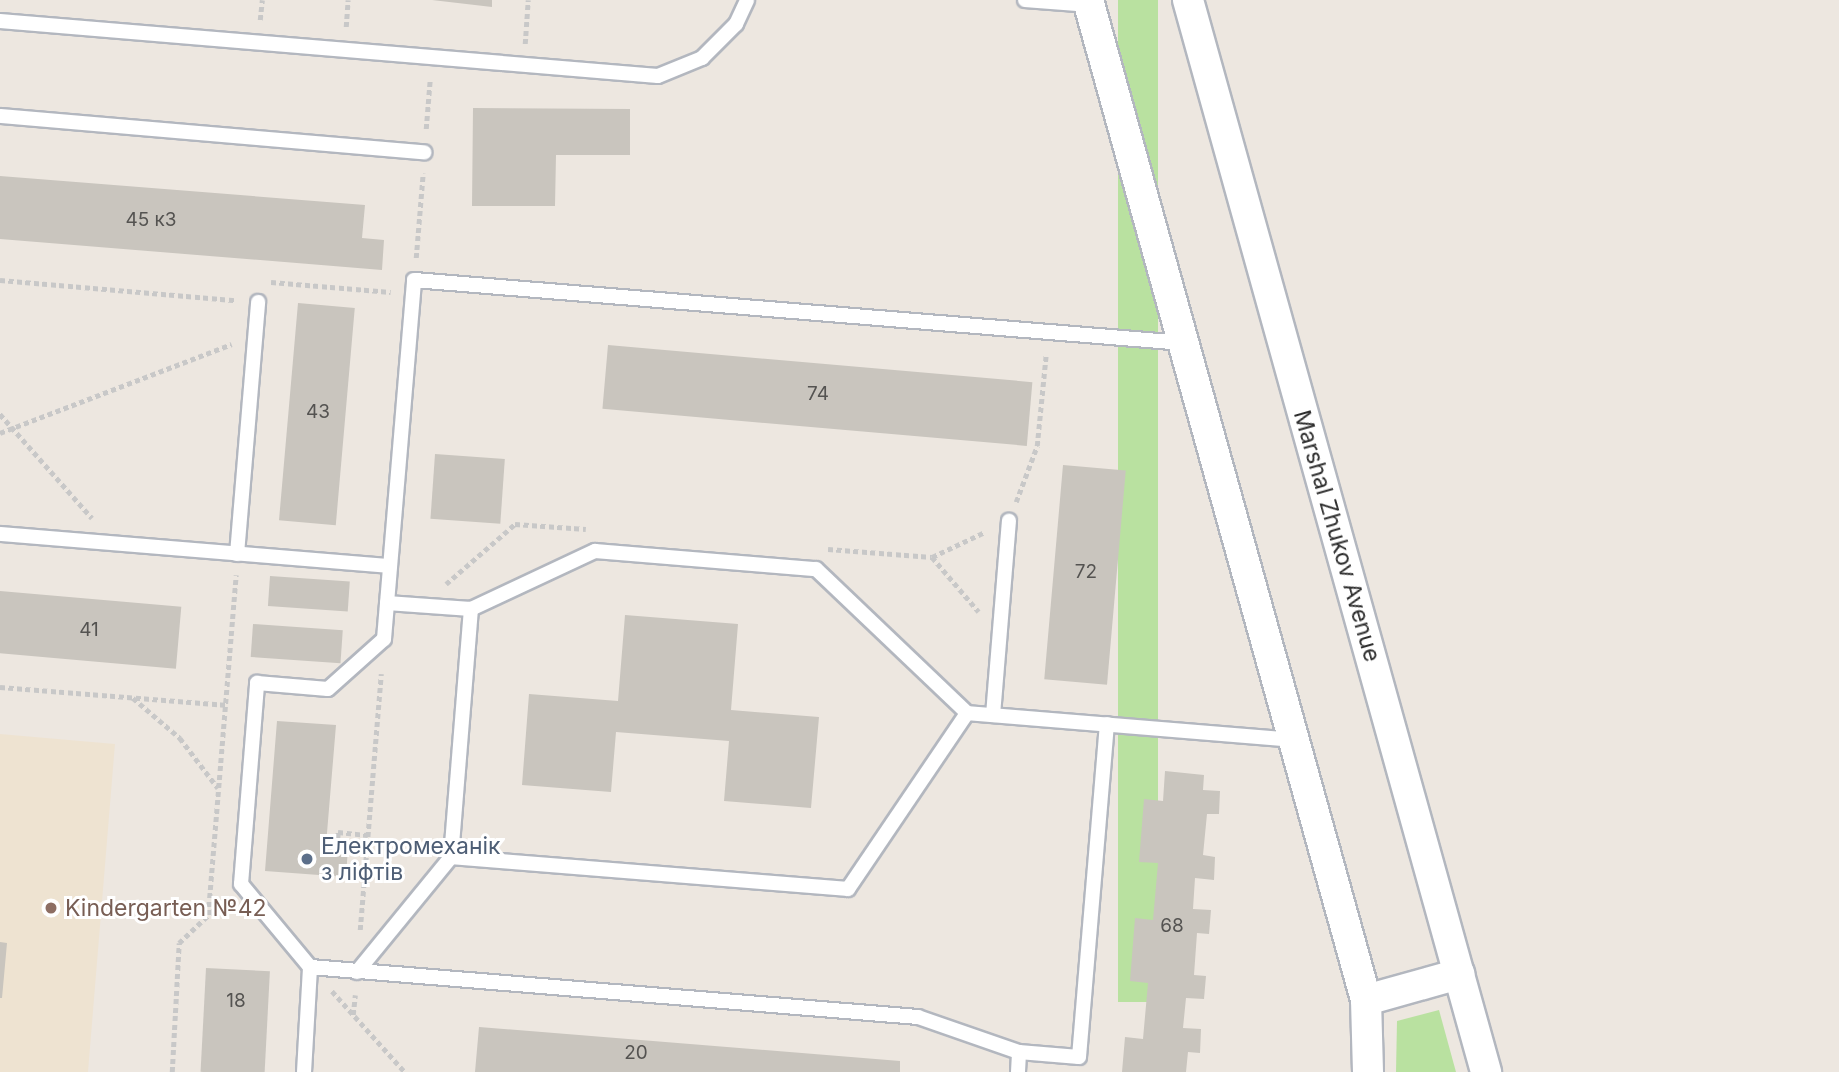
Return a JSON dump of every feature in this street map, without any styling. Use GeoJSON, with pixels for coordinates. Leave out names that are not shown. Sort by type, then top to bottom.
{"type":"FeatureCollection","features":[{"type":"Feature","properties":{"kind":"street","name":"Marshal Zhukov Avenue"},"geometry":{"type":"LineString","coordinates":[[1188,0],[1486,1072]]}},
{"type":"Feature","properties":{"kind":"street"},"geometry":{"type":"LineString","coordinates":[[1089,2],[1366,1000],[1368,1072]]}},
{"type":"Feature","properties":{"kind":"street"},"geometry":{"type":"LineString","coordinates":[[1366,1000],[1459,974]]}},
{"type":"Feature","properties":{"kind":"lane"},"geometry":{"type":"LineString","coordinates":[[0,21],[658,76],[702,58],[736,24],[747,0]]}},
{"type":"Feature","properties":{"kind":"lane"},"geometry":{"type":"LineString","coordinates":[[1025,0],[1089,2]]}},
{"type":"Feature","properties":{"kind":"lane"},"geometry":{"type":"LineString","coordinates":[[0,116],[424,152]]}},
{"type":"Feature","properties":{"kind":"lane"},"geometry":{"type":"LineString","coordinates":[[304,1072],[310,967],[241,884],[257,683],[328,689],[384,639],[414,280],[1184,343]]}},
{"type":"Feature","properties":{"kind":"lane"},"geometry":{"type":"LineString","coordinates":[[237,554],[258,302]]}},
{"type":"Feature","properties":{"kind":"lane"},"geometry":{"type":"LineString","coordinates":[[993,715],[1009,521]]}},
{"type":"Feature","properties":{"kind":"lane"},"geometry":{"type":"LineString","coordinates":[[0,534],[390,566]]}},
{"type":"Feature","properties":{"kind":"lane"},"geometry":{"type":"LineString","coordinates":[[387,603],[471,609],[595,551],[816,569],[967,713],[1294,740]]}},
{"type":"Feature","properties":{"kind":"lane"},"geometry":{"type":"LineString","coordinates":[[357,972],[451,857],[471,609]]}},
{"type":"Feature","properties":{"kind":"lane"},"geometry":{"type":"LineString","coordinates":[[451,857],[848,889],[967,713]]}},
{"type":"Feature","properties":{"kind":"lane"},"geometry":{"type":"LineString","coordinates":[[310,967],[918,1017],[1019,1052],[1079,1057],[1107,724]]}},
{"type":"Feature","properties":{"kind":"lane"},"geometry":{"type":"LineString","coordinates":[[1018,1072],[1019,1052]]}},
{"type":"Feature","properties":{"kind":"path"},"geometry":{"type":"LineString","coordinates":[[523,64],[528,0]]}},
{"type":"Feature","properties":{"kind":"path"},"geometry":{"type":"LineString","coordinates":[[0,280],[258,302]]}},
{"type":"Feature","properties":{"kind":"path"},"geometry":{"type":"LineString","coordinates":[[260,281],[413,293]]}},
{"type":"Feature","properties":{"kind":"path"},"geometry":{"type":"LineString","coordinates":[[999,637],[932,557],[1009,521],[1037,446],[1048,332]]}},
{"type":"Feature","properties":{"kind":"path"},"geometry":{"type":"LineString","coordinates":[[0,433],[255,335]]}},
{"type":"Feature","properties":{"kind":"path"},"geometry":{"type":"LineString","coordinates":[[0,414],[114,543]]}},
{"type":"Feature","properties":{"kind":"path"},"geometry":{"type":"LineString","coordinates":[[208,915],[237,554]]}},
{"type":"Feature","properties":{"kind":"path"},"geometry":{"type":"LineString","coordinates":[[357,972],[384,639]]}},
{"type":"Feature","properties":{"kind":"path"},"geometry":{"type":"LineString","coordinates":[[0,687],[255,707]]}},
{"type":"Feature","properties":{"kind":"path"},"geometry":{"type":"LineString","coordinates":[[133,698],[180,738],[218,788],[244,837]]}},
{"type":"Feature","properties":{"kind":"path"},"geometry":{"type":"LineString","coordinates":[[337,846],[338,832],[368,835]]}},
{"type":"Feature","properties":{"kind":"path"},"geometry":{"type":"LineString","coordinates":[[172,1072],[179,943],[241,884]]}},
{"type":"Feature","properties":{"kind":"path"},"geometry":{"type":"LineString","coordinates":[[310,967],[405,1072]]}},
{"type":"Feature","properties":{"kind":"shaded area","name":"Kindergarten №42"},"geometry":{"type":"Polygon","coordinates":[[[0,734],[115,744],[88,1072],[0,1072],[0,734]]]}},
{"type":"Feature","properties":{"kind":"green space"},"geometry":{"type":"Polygon","coordinates":[[[1118,0],[1158,0],[1158,1002],[1118,1002],[1118,0]]]}},
{"type":"Feature","properties":{"kind":"green space"},"geometry":{"type":"Polygon","coordinates":[[[1439,1010],[1456,1072],[1396,1072],[1397,1021],[1439,1010]]]}},
{"type":"Feature","properties":{"kind":"building"},"geometry":{"type":"Polygon","coordinates":[[[432,0],[492,0],[492,7],[432,0]]]}},
{"type":"Feature","properties":{"kind":"building"},"geometry":{"type":"Polygon","coordinates":[[[473,108],[630,109],[630,155],[556,155],[555,206],[472,206],[473,108]]]}},
{"type":"Feature","properties":{"kind":"building"},"geometry":{"type":"Polygon","coordinates":[[[0,176],[365,205],[362,238],[384,240],[382,270],[0,239],[0,176]]]}},
{"type":"Feature","properties":{"kind":"building"},"geometry":{"type":"Polygon","coordinates":[[[298,303],[355,308],[336,525],[279,520],[298,303]]]}},
{"type":"Feature","properties":{"kind":"building"},"geometry":{"type":"Polygon","coordinates":[[[608,345],[1032,382],[1027,446],[602,409],[608,345]]]}},
{"type":"Feature","properties":{"kind":"building"},"geometry":{"type":"Polygon","coordinates":[[[435,454],[505,459],[500,524],[430,519],[435,454]]]}},
{"type":"Feature","properties":{"kind":"building"},"geometry":{"type":"Polygon","coordinates":[[[1063,465],[1126,470],[1107,685],[1044,679],[1063,465]]]}},
{"type":"Feature","properties":{"kind":"building"},"geometry":{"type":"Polygon","coordinates":[[[270,576],[350,582],[348,612],[268,606],[270,576]]]}},
{"type":"Feature","properties":{"kind":"building"},"geometry":{"type":"Polygon","coordinates":[[[0,591],[181,607],[176,669],[0,653],[0,591]]]}},
{"type":"Feature","properties":{"kind":"building"},"geometry":{"type":"Polygon","coordinates":[[[625,615],[738,624],[731,710],[819,717],[811,808],[724,801],[729,741],[616,732],[611,792],[522,785],[529,694],[618,701],[625,615]]]}},
{"type":"Feature","properties":{"kind":"building"},"geometry":{"type":"Polygon","coordinates":[[[253,624],[343,630],[340,663],[251,657],[253,624]]]}},
{"type":"Feature","properties":{"kind":"building"},"geometry":{"type":"Polygon","coordinates":[[[277,721],[336,725],[326,845],[348,847],[346,877],[265,871],[277,721]]]}},
{"type":"Feature","properties":{"kind":"building"},"geometry":{"type":"Polygon","coordinates":[[[1165,771],[1204,775],[1203,790],[1220,791],[1219,814],[1207,814],[1203,855],[1215,857],[1214,880],[1195,878],[1193,909],[1211,910],[1209,934],[1197,933],[1194,975],[1206,976],[1204,999],[1186,998],[1183,1028],[1201,1029],[1200,1053],[1188,1052],[1186,1072],[1122,1072],[1125,1037],[1143,1039],[1148,983],[1130,981],[1135,918],[1153,920],[1158,863],[1139,862],[1144,799],[1163,801],[1165,771]]]}},
{"type":"Feature","properties":{"kind":"building"},"geometry":{"type":"Polygon","coordinates":[[[0,942],[7,943],[2,998],[0,998],[0,942]]]}},
{"type":"Feature","properties":{"kind":"building"},"geometry":{"type":"Polygon","coordinates":[[[206,968],[270,971],[265,1072],[201,1072],[206,968]]]}},
{"type":"Feature","properties":{"kind":"building"},"geometry":{"type":"Polygon","coordinates":[[[479,1027],[900,1061],[900,1072],[475,1072],[479,1027]]]}},
{"type":"Feature","properties":{"kind":"place","name":"Електромеханік з ліфтів"},"geometry":{"type":"Point","coordinates":[307,859]}},
{"type":"Feature","properties":{"kind":"place","name":"Kindergarten №42"},"geometry":{"type":"Point","coordinates":[51,908]}}]}
